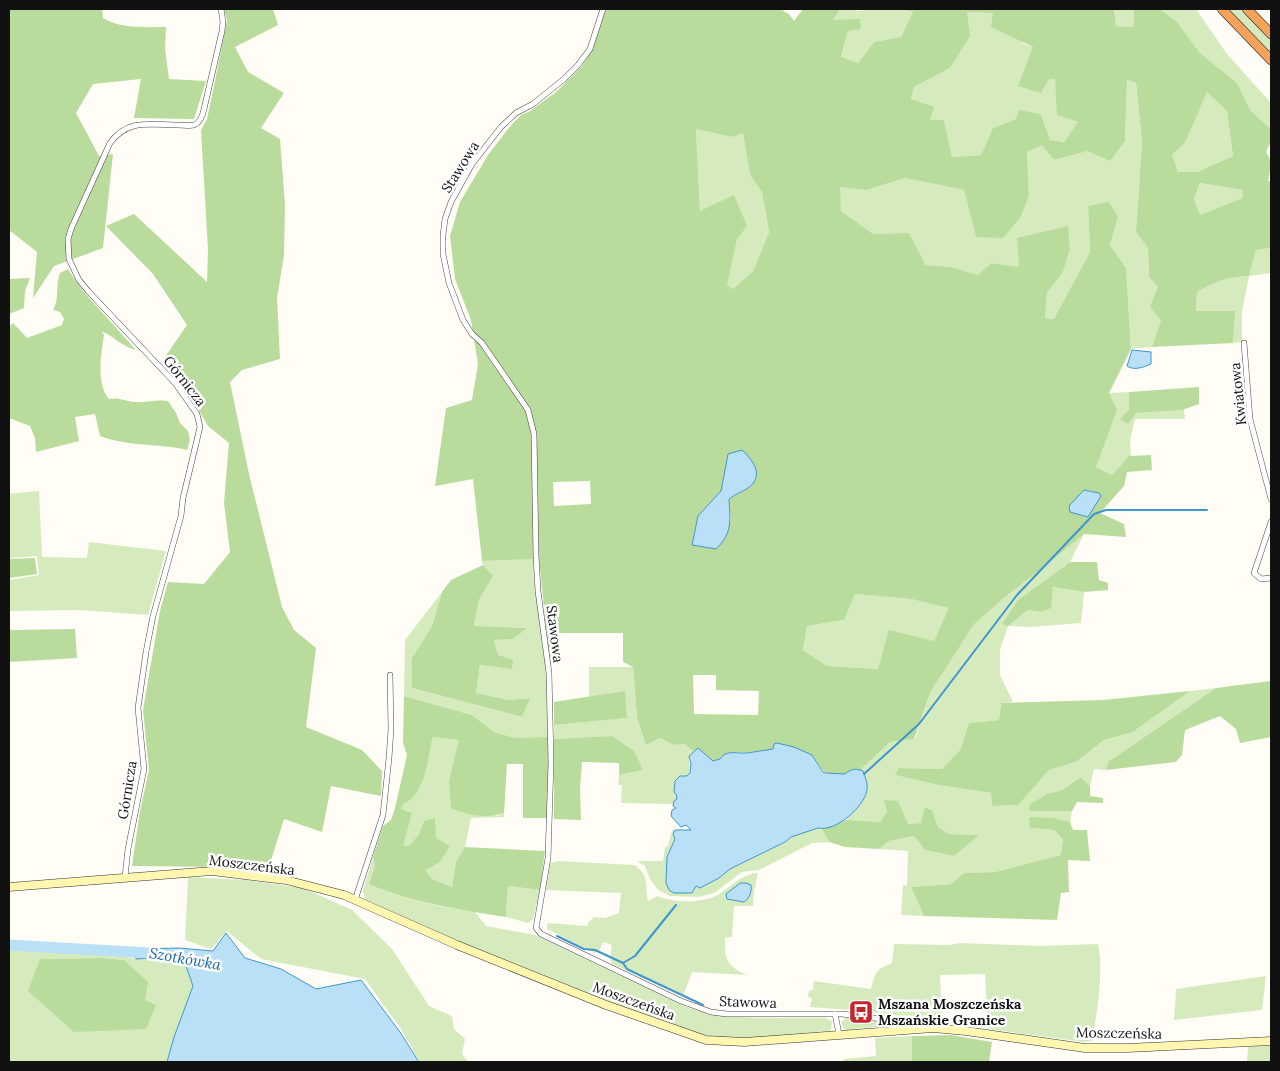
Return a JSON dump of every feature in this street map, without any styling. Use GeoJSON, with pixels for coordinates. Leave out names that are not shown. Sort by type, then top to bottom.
{"type":"FeatureCollection","features":[{"type":"Feature","properties":{"kind":"highway"},"geometry":{"type":"LineString","coordinates":[[1222,9],[1271,60]]}},
{"type":"Feature","properties":{"kind":"highway"},"geometry":{"type":"LineString","coordinates":[[1247,9],[1271,34]]}},
{"type":"Feature","properties":{"kind":"street","name":"Górnicza"},"geometry":{"type":"LineString","coordinates":[[124,877],[144,769],[138,708],[146,652],[155,608],[181,516],[183,498],[200,427],[197,414],[175,383],[98,303],[79,280],[69,259],[68,239],[110,143],[117,134],[138,124],[185,126],[194,125],[199,121],[204,109],[222,31],[221,9]]}},
{"type":"Feature","properties":{"kind":"street","name":"Stawowa"},"geometry":{"type":"LineString","coordinates":[[603,9],[590,49],[578,65],[533,104],[516,113],[501,127],[472,164],[451,202],[442,235],[443,254],[449,283],[463,320],[472,334],[482,343],[528,410],[534,434],[536,555],[538,591],[549,673],[551,762],[548,858],[536,928],[541,934],[699,1009],[727,1014],[835,1014],[922,1024],[933,1028]]}},
{"type":"Feature","properties":{"kind":"street","name":"Kwiatowa"},"geometry":{"type":"LineString","coordinates":[[1244,343],[1250,418],[1271,499]]}},
{"type":"Feature","properties":{"kind":"street"},"geometry":{"type":"LineString","coordinates":[[1271,522],[1254,573],[1261,579],[1271,578]]}},
{"type":"Feature","properties":{"kind":"street"},"geometry":{"type":"LineString","coordinates":[[355,900],[383,815],[390,748],[390,676]]}},
{"type":"Feature","properties":{"kind":"street","name":"Moszczeńska"},"geometry":{"type":"LineString","coordinates":[[9,887],[222,871],[286,880],[330,891],[355,900],[466,949],[606,1005],[694,1037],[730,1042],[933,1028],[966,1030],[1085,1048],[1128,1048],[1271,1041]]}},
{"type":"Feature","properties":{"kind":"street"},"geometry":{"type":"LineString","coordinates":[[835,1014],[839,1034]]}},
{"type":"Feature","properties":{"kind":"green space"},"geometry":{"type":"Polygon","coordinates":[[[9,9],[102,9],[103,18],[117,24],[133,27],[166,27],[165,49],[169,79],[206,81],[194,119],[134,118],[141,79],[93,84],[76,113],[99,156],[113,154],[103,248],[54,266],[33,298],[37,252],[9,230],[9,9]]]}},
{"type":"Feature","properties":{"kind":"green space"},"geometry":{"type":"Polygon","coordinates":[[[224,9],[273,9],[278,25],[235,47],[248,72],[284,93],[261,128],[280,139],[285,205],[284,255],[277,298],[280,359],[242,370],[230,382],[249,474],[282,607],[294,630],[316,648],[306,727],[362,750],[382,771],[381,796],[331,786],[322,832],[284,819],[268,870],[226,867],[132,866],[140,811],[149,770],[143,710],[160,611],[168,582],[204,584],[230,552],[224,503],[229,443],[208,426],[165,357],[187,325],[153,274],[106,226],[134,214],[207,282],[208,250],[201,130],[207,119],[227,20],[224,9]]]}},
{"type":"Feature","properties":{"kind":"green space"},"geometry":{"type":"Polygon","coordinates":[[[605,9],[784,9],[783,11],[789,14],[794,21],[803,9],[840,9],[833,20],[860,19],[861,29],[848,31],[841,57],[858,63],[874,42],[901,37],[913,12],[898,9],[1114,9],[1116,26],[1133,27],[1134,9],[1160,9],[1177,22],[1200,53],[1237,83],[1251,111],[1271,129],[1271,141],[1266,152],[1271,163],[1268,181],[1271,181],[1271,248],[1256,250],[1249,276],[1222,280],[1197,292],[1196,311],[1235,311],[1233,343],[1152,347],[1161,320],[1150,307],[1158,287],[1149,277],[1148,248],[1136,232],[1142,141],[1136,83],[1127,80],[1125,141],[1110,161],[1088,151],[1054,160],[1042,145],[1027,152],[1029,196],[1020,218],[1003,238],[976,237],[964,190],[905,178],[867,190],[840,187],[841,211],[873,234],[909,233],[926,265],[951,267],[978,275],[991,263],[1019,267],[1017,238],[1068,226],[1070,249],[1063,272],[1047,293],[1045,318],[1054,319],[1090,252],[1088,206],[1109,202],[1118,217],[1110,245],[1126,268],[1131,349],[1109,393],[1117,410],[1096,467],[1112,475],[1129,456],[1151,455],[1152,470],[1127,472],[1124,486],[1100,513],[1124,524],[1126,537],[1084,534],[974,624],[931,691],[914,739],[890,742],[862,768],[863,771],[858,769],[845,774],[827,773],[812,755],[773,749],[744,753],[735,752],[713,761],[698,748],[694,752],[685,744],[674,745],[660,738],[646,745],[637,718],[633,667],[623,662],[623,633],[554,633],[554,664],[550,665],[539,559],[482,561],[473,479],[435,486],[446,408],[472,400],[478,364],[471,320],[455,279],[450,236],[460,202],[488,155],[511,125],[521,115],[530,111],[556,92],[582,66],[593,48],[605,9]],[[967,12],[970,36],[950,68],[914,87],[911,99],[934,107],[930,120],[944,120],[952,157],[981,155],[993,128],[1016,119],[1019,110],[1041,114],[1050,140],[1064,142],[1078,122],[1057,115],[1055,79],[1049,79],[1041,93],[1018,86],[1033,47],[991,27],[993,13],[967,12]],[[1207,92],[1185,143],[1172,155],[1178,172],[1197,172],[1233,156],[1227,111],[1207,92]],[[696,129],[700,211],[734,195],[747,226],[737,239],[727,285],[733,289],[753,271],[769,232],[762,192],[750,175],[743,133],[732,137],[696,129]],[[1200,183],[1194,199],[1200,215],[1242,198],[1243,190],[1200,183]],[[590,481],[553,482],[554,506],[591,504],[590,481]],[[750,487],[721,491],[698,516],[692,544],[731,521],[729,499],[750,487]],[[855,594],[844,620],[807,626],[803,650],[827,666],[878,669],[889,630],[934,641],[949,608],[911,599],[855,594]],[[693,675],[694,714],[758,715],[759,691],[716,690],[716,675],[693,675]]]}},
{"type":"Feature","properties":{"kind":"green space"},"geometry":{"type":"Polygon","coordinates":[[[840,9],[857,9],[857,11],[898,9],[913,12],[901,37],[874,42],[858,63],[841,58],[848,31],[833,20],[840,9]]]}},
{"type":"Feature","properties":{"kind":"green space"},"geometry":{"type":"Polygon","coordinates":[[[1114,9],[1134,9],[1133,27],[1116,26],[1114,9]]]}},
{"type":"Feature","properties":{"kind":"green space"},"geometry":{"type":"Polygon","coordinates":[[[1160,9],[1196,9],[1227,54],[1271,103],[1271,129],[1251,111],[1237,83],[1200,53],[1177,22],[1160,9]]]}},
{"type":"Feature","properties":{"kind":"green space"},"geometry":{"type":"Polygon","coordinates":[[[1229,9],[1242,9],[1271,39],[1271,53],[1229,9]]]}},
{"type":"Feature","properties":{"kind":"green space"},"geometry":{"type":"Polygon","coordinates":[[[967,12],[993,13],[1024,44],[1033,47],[1049,79],[1055,79],[1058,115],[1078,122],[1064,142],[1050,140],[1041,114],[1016,119],[993,128],[981,155],[952,157],[944,120],[929,120],[911,99],[914,87],[950,68],[967,12]]]}},
{"type":"Feature","properties":{"kind":"green space"},"geometry":{"type":"Polygon","coordinates":[[[1127,80],[1136,83],[1142,141],[1136,232],[1148,248],[1149,277],[1158,287],[1161,320],[1152,347],[1131,349],[1126,268],[1110,245],[1118,217],[1088,206],[1090,252],[1055,319],[1045,318],[1047,293],[1063,272],[1070,249],[1067,227],[1020,267],[991,263],[978,275],[951,267],[926,265],[909,233],[873,234],[841,211],[839,186],[867,190],[905,178],[964,190],[976,237],[1029,196],[1027,152],[1042,144],[1054,160],[1125,141],[1127,80]]]}},
{"type":"Feature","properties":{"kind":"green space"},"geometry":{"type":"Polygon","coordinates":[[[1207,91],[1227,111],[1233,156],[1197,172],[1178,172],[1172,155],[1185,143],[1207,91]]]}},
{"type":"Feature","properties":{"kind":"green space"},"geometry":{"type":"Polygon","coordinates":[[[696,129],[732,137],[743,132],[750,175],[762,192],[769,232],[753,271],[733,289],[726,285],[737,239],[700,212],[696,129]]]}},
{"type":"Feature","properties":{"kind":"green space"},"geometry":{"type":"Polygon","coordinates":[[[1200,183],[1244,190],[1242,198],[1200,215],[1194,199],[1200,183]]]}},
{"type":"Feature","properties":{"kind":"green space"},"geometry":{"type":"Polygon","coordinates":[[[1271,248],[1271,273],[1249,276],[1256,250],[1271,248]]]}},
{"type":"Feature","properties":{"kind":"green space"},"geometry":{"type":"Polygon","coordinates":[[[68,269],[82,290],[136,350],[127,347],[102,331],[104,335],[100,368],[105,393],[109,399],[131,402],[168,401],[180,423],[188,431],[190,440],[187,450],[122,442],[100,436],[95,414],[75,417],[79,441],[36,452],[35,438],[30,426],[9,418],[9,327],[13,323],[27,338],[62,325],[64,319],[60,312],[53,310],[60,273],[68,269]]]}},
{"type":"Feature","properties":{"kind":"green space"},"geometry":{"type":"Polygon","coordinates":[[[1249,276],[1242,312],[1242,342],[1233,343],[1234,311],[1196,311],[1197,291],[1222,280],[1249,276]]]}},
{"type":"Feature","properties":{"kind":"green space"},"geometry":{"type":"Polygon","coordinates":[[[30,278],[25,291],[24,308],[9,314],[9,279],[30,278]]]}},
{"type":"Feature","properties":{"kind":"green space"},"geometry":{"type":"Polygon","coordinates":[[[1199,387],[1199,404],[1182,410],[1136,413],[1128,424],[1120,419],[1129,410],[1129,392],[1199,387]]]}},
{"type":"Feature","properties":{"kind":"green space"},"geometry":{"type":"Polygon","coordinates":[[[1129,392],[1129,410],[1136,413],[1184,409],[1185,419],[1135,419],[1130,440],[1131,456],[1112,475],[1096,467],[1103,444],[1109,393],[1129,392]]]}},
{"type":"Feature","properties":{"kind":"green space"},"geometry":{"type":"Polygon","coordinates":[[[39,491],[42,557],[87,558],[89,542],[166,551],[148,615],[78,610],[9,611],[9,580],[39,575],[37,556],[9,558],[9,494],[39,491]]]}},
{"type":"Feature","properties":{"kind":"green space"},"geometry":{"type":"Polygon","coordinates":[[[1084,534],[1070,562],[1018,600],[1000,650],[1000,675],[1013,702],[1001,703],[999,720],[969,723],[960,750],[942,769],[900,768],[895,775],[938,785],[991,793],[992,806],[1017,805],[1049,770],[1076,762],[1104,740],[1133,732],[1190,691],[1216,688],[1108,762],[1106,770],[1094,769],[1090,786],[1081,777],[1062,790],[1047,794],[1030,804],[1030,811],[1072,811],[1070,822],[1054,818],[1030,828],[1054,830],[1063,839],[1061,855],[995,872],[964,873],[951,884],[911,887],[924,916],[901,915],[903,885],[907,886],[908,851],[879,849],[889,841],[914,836],[925,850],[954,856],[978,835],[949,834],[938,827],[932,810],[926,807],[921,823],[908,824],[887,811],[880,822],[846,820],[861,804],[861,768],[890,742],[915,739],[931,691],[973,624],[1084,534]]]}},
{"type":"Feature","properties":{"kind":"green space"},"geometry":{"type":"Polygon","coordinates":[[[35,558],[37,574],[9,578],[9,559],[35,558]]]}},
{"type":"Feature","properties":{"kind":"green space"},"geometry":{"type":"Polygon","coordinates":[[[534,559],[546,672],[548,737],[515,738],[494,732],[472,715],[404,696],[405,640],[442,592],[432,626],[412,658],[412,688],[522,717],[529,698],[509,700],[476,693],[480,665],[511,669],[498,655],[494,640],[513,639],[526,628],[474,626],[479,600],[493,576],[483,565],[482,561],[534,559]]]}},
{"type":"Feature","properties":{"kind":"green space"},"geometry":{"type":"Polygon","coordinates":[[[1070,562],[1097,562],[1099,580],[1108,583],[1108,590],[1084,592],[1053,587],[1051,608],[1041,612],[1028,610],[1008,626],[1002,624],[1018,600],[1070,562]]]}},
{"type":"Feature","properties":{"kind":"green space"},"geometry":{"type":"Polygon","coordinates":[[[483,565],[493,576],[479,600],[474,626],[527,628],[513,639],[494,640],[498,655],[513,660],[512,669],[480,665],[476,693],[509,700],[530,698],[522,717],[412,688],[412,658],[432,626],[442,592],[451,580],[483,565]]]}},
{"type":"Feature","properties":{"kind":"green space"},"geometry":{"type":"Polygon","coordinates":[[[1052,587],[1084,592],[1081,623],[1031,627],[1008,626],[1028,610],[1041,612],[1052,587]]]}},
{"type":"Feature","properties":{"kind":"green space"},"geometry":{"type":"Polygon","coordinates":[[[855,594],[911,599],[950,608],[934,641],[879,669],[827,666],[803,650],[807,626],[844,620],[855,594]]]}},
{"type":"Feature","properties":{"kind":"green space"},"geometry":{"type":"Polygon","coordinates":[[[75,629],[77,658],[9,662],[9,630],[75,629]]]}},
{"type":"Feature","properties":{"kind":"green space"},"geometry":{"type":"Polygon","coordinates":[[[589,667],[633,667],[637,718],[646,745],[660,738],[674,745],[685,744],[694,752],[689,756],[690,773],[676,794],[677,799],[673,804],[621,803],[622,785],[618,785],[619,775],[643,770],[612,736],[554,739],[554,725],[626,718],[625,691],[589,697],[589,667]]]}},
{"type":"Feature","properties":{"kind":"green space"},"geometry":{"type":"Polygon","coordinates":[[[1271,681],[1271,737],[1240,743],[1236,729],[1220,716],[1185,730],[1182,755],[1176,762],[1106,770],[1108,762],[1216,688],[1271,681]]]}},
{"type":"Feature","properties":{"kind":"green space"},"geometry":{"type":"Polygon","coordinates":[[[625,691],[627,718],[554,725],[554,702],[625,691]]]}},
{"type":"Feature","properties":{"kind":"green space"},"geometry":{"type":"Polygon","coordinates":[[[1190,691],[1133,732],[1104,740],[1076,762],[1049,770],[1018,805],[992,806],[991,793],[938,785],[895,775],[899,768],[942,769],[960,750],[969,723],[999,720],[1001,703],[1103,700],[1190,691]]]}},
{"type":"Feature","properties":{"kind":"green space"},"geometry":{"type":"Polygon","coordinates":[[[404,696],[472,715],[494,732],[515,738],[548,737],[548,818],[523,818],[523,764],[507,764],[504,813],[491,816],[477,815],[451,808],[449,780],[459,740],[433,737],[422,783],[417,792],[404,803],[401,809],[412,813],[403,846],[409,846],[419,834],[424,821],[435,818],[436,838],[450,846],[440,862],[425,870],[432,879],[452,887],[456,862],[465,847],[545,851],[540,890],[508,886],[506,917],[420,901],[369,884],[375,866],[373,857],[383,826],[391,820],[395,808],[407,755],[403,743],[404,696]]]}},
{"type":"Feature","properties":{"kind":"green space"},"geometry":{"type":"Polygon","coordinates":[[[612,736],[634,751],[643,770],[619,775],[619,763],[582,762],[580,789],[581,820],[554,819],[554,739],[612,736]]]}},
{"type":"Feature","properties":{"kind":"green space"},"geometry":{"type":"Polygon","coordinates":[[[433,737],[460,740],[449,779],[496,816],[504,813],[504,817],[471,818],[465,847],[456,862],[452,887],[432,879],[425,871],[436,838],[424,821],[419,834],[409,846],[402,847],[412,813],[401,810],[404,803],[421,786],[433,737]]]}},
{"type":"Feature","properties":{"kind":"green space"},"geometry":{"type":"Polygon","coordinates":[[[1081,777],[1090,786],[1090,796],[1103,798],[1103,803],[1077,802],[1072,811],[1029,811],[1030,804],[1047,794],[1062,790],[1081,777]]]}},
{"type":"Feature","properties":{"kind":"green space"},"geometry":{"type":"Polygon","coordinates":[[[884,800],[898,801],[908,824],[921,823],[925,807],[932,810],[938,827],[949,834],[979,835],[954,856],[925,850],[914,836],[889,841],[879,849],[845,847],[829,842],[822,829],[846,820],[880,822],[887,811],[884,800]]]}},
{"type":"Feature","properties":{"kind":"green space"},"geometry":{"type":"Polygon","coordinates":[[[1029,817],[1054,818],[1070,822],[1073,830],[1087,830],[1090,861],[1068,860],[1069,892],[1061,893],[1057,920],[924,916],[911,887],[951,884],[964,873],[995,872],[1061,855],[1063,839],[1054,830],[1030,828],[1029,817]]]}},
{"type":"Feature","properties":{"kind":"green space"},"geometry":{"type":"Polygon","coordinates":[[[818,828],[822,829],[829,842],[812,843],[759,870],[742,872],[714,893],[699,897],[670,896],[658,890],[650,879],[645,866],[637,861],[663,861],[665,847],[668,846],[672,830],[675,830],[673,834],[675,839],[667,857],[674,893],[692,893],[696,886],[700,888],[719,878],[730,869],[785,842],[791,837],[818,828]]]}},
{"type":"Feature","properties":{"kind":"green space"},"geometry":{"type":"Polygon","coordinates":[[[373,857],[375,866],[370,884],[421,902],[475,912],[486,926],[535,935],[684,1006],[736,1017],[825,1018],[832,1021],[831,1030],[731,1038],[704,1035],[664,1023],[455,940],[365,899],[363,890],[373,857]]]}},
{"type":"Feature","properties":{"kind":"green space"},"geometry":{"type":"Polygon","coordinates":[[[558,861],[634,865],[645,877],[648,901],[657,896],[681,901],[707,899],[721,893],[743,877],[758,873],[753,906],[734,906],[732,937],[725,938],[725,951],[728,961],[735,969],[748,975],[692,972],[683,996],[612,964],[610,958],[612,945],[603,942],[599,951],[595,953],[547,929],[547,923],[587,926],[594,917],[605,918],[619,913],[621,893],[546,890],[550,863],[558,861]]]}},
{"type":"Feature","properties":{"kind":"green space"},"geometry":{"type":"Polygon","coordinates":[[[188,877],[245,880],[303,888],[352,910],[392,949],[429,1006],[452,1016],[454,1029],[465,1039],[462,1054],[468,1062],[420,1062],[401,1029],[365,979],[261,959],[227,931],[211,949],[185,940],[188,877]]]}},
{"type":"Feature","properties":{"kind":"green space"},"geometry":{"type":"Polygon","coordinates":[[[508,886],[540,890],[533,919],[528,923],[506,917],[508,886]]]}},
{"type":"Feature","properties":{"kind":"green space"},"geometry":{"type":"Polygon","coordinates":[[[960,943],[1040,946],[1098,944],[1100,979],[1092,1041],[1084,1042],[988,1029],[985,974],[940,975],[942,1022],[864,1011],[810,1007],[812,998],[808,997],[809,991],[813,990],[814,981],[871,989],[878,971],[892,963],[894,944],[949,945],[960,943]]]}},
{"type":"Feature","properties":{"kind":"green space"},"geometry":{"type":"Polygon","coordinates":[[[9,949],[106,953],[136,959],[176,959],[185,963],[193,986],[167,1062],[9,1062],[9,949]],[[104,958],[40,959],[145,1000],[129,965],[124,960],[104,958]]]}},
{"type":"Feature","properties":{"kind":"green space"},"geometry":{"type":"Polygon","coordinates":[[[103,958],[124,960],[148,982],[145,1000],[156,1005],[146,1029],[74,1032],[28,991],[40,959],[103,958]]]}},
{"type":"Feature","properties":{"kind":"green space"},"geometry":{"type":"Polygon","coordinates":[[[1266,976],[1262,1010],[1174,1020],[1176,989],[1266,976]]]}},
{"type":"Feature","properties":{"kind":"green space"},"geometry":{"type":"Polygon","coordinates":[[[846,1018],[886,1024],[883,1026],[846,1030],[841,1022],[846,1018]]]}},
{"type":"Feature","properties":{"kind":"green space"},"geometry":{"type":"Polygon","coordinates":[[[951,1035],[992,1042],[989,1062],[912,1062],[912,1036],[951,1035]]]}},
{"type":"Feature","properties":{"kind":"green space"},"geometry":{"type":"Polygon","coordinates":[[[912,1036],[912,1062],[844,1062],[843,1059],[876,1056],[875,1038],[912,1036]]]}},
{"type":"Feature","properties":{"kind":"green space"},"geometry":{"type":"Polygon","coordinates":[[[1271,1045],[1271,1062],[1247,1062],[1248,1047],[1271,1045]]]}},
{"type":"Feature","properties":{"kind":"water"},"geometry":{"type":"Polygon","coordinates":[[[1132,350],[1151,352],[1151,364],[1136,368],[1127,366],[1132,350]]]}},
{"type":"Feature","properties":{"kind":"water"},"geometry":{"type":"Polygon","coordinates":[[[742,450],[753,463],[756,478],[748,488],[729,499],[728,532],[716,549],[692,545],[698,516],[721,491],[728,454],[742,450]]]}},
{"type":"Feature","properties":{"kind":"water"},"geometry":{"type":"Polygon","coordinates":[[[1084,490],[1099,493],[1101,496],[1088,517],[1070,512],[1069,506],[1084,490]]]}},
{"type":"Feature","properties":{"kind":"water"},"geometry":{"type":"Polygon","coordinates":[[[774,744],[794,747],[812,755],[823,772],[826,773],[845,774],[855,769],[863,771],[867,790],[861,804],[841,822],[833,826],[818,828],[791,837],[785,842],[730,869],[719,878],[700,888],[696,886],[692,893],[674,893],[669,890],[666,883],[667,857],[675,839],[673,834],[675,830],[691,830],[686,825],[681,827],[671,816],[672,810],[676,808],[673,806],[674,801],[677,799],[674,792],[675,781],[680,776],[687,776],[690,773],[691,764],[689,756],[698,748],[713,761],[729,753],[747,753],[773,749],[774,744]]]}},
{"type":"Feature","properties":{"kind":"water"},"geometry":{"type":"Polygon","coordinates":[[[740,883],[751,885],[751,893],[747,899],[744,902],[727,899],[726,894],[740,883]]]}},
{"type":"Feature","properties":{"kind":"water"},"geometry":{"type":"Polygon","coordinates":[[[226,933],[245,958],[281,969],[316,989],[361,980],[400,1032],[419,1062],[167,1062],[193,986],[185,963],[167,958],[136,959],[134,949],[179,948],[213,951],[226,933]]]}},
{"type":"Feature","properties":{"kind":"waterway"},"geometry":{"type":"LineString","coordinates":[[864,774],[919,724],[1017,595],[1094,514],[1106,510],[1207,510]]}},
{"type":"Feature","properties":{"kind":"waterway"},"geometry":{"type":"LineString","coordinates":[[676,905],[635,956],[623,963],[627,969],[703,1005]]}},
{"type":"Feature","properties":{"kind":"waterway"},"geometry":{"type":"LineString","coordinates":[[557,936],[584,949],[595,950],[623,963]]}},
{"type":"Feature","properties":{"kind":"waterway","name":"Szotkówka"},"geometry":{"type":"LineString","coordinates":[[9,945],[149,953]]}},
{"type":"Feature","properties":{"kind":"place","name":"Mszana Moszczeńska Mszańskie Granice"},"geometry":{"type":"Point","coordinates":[861,1012]}}]}
